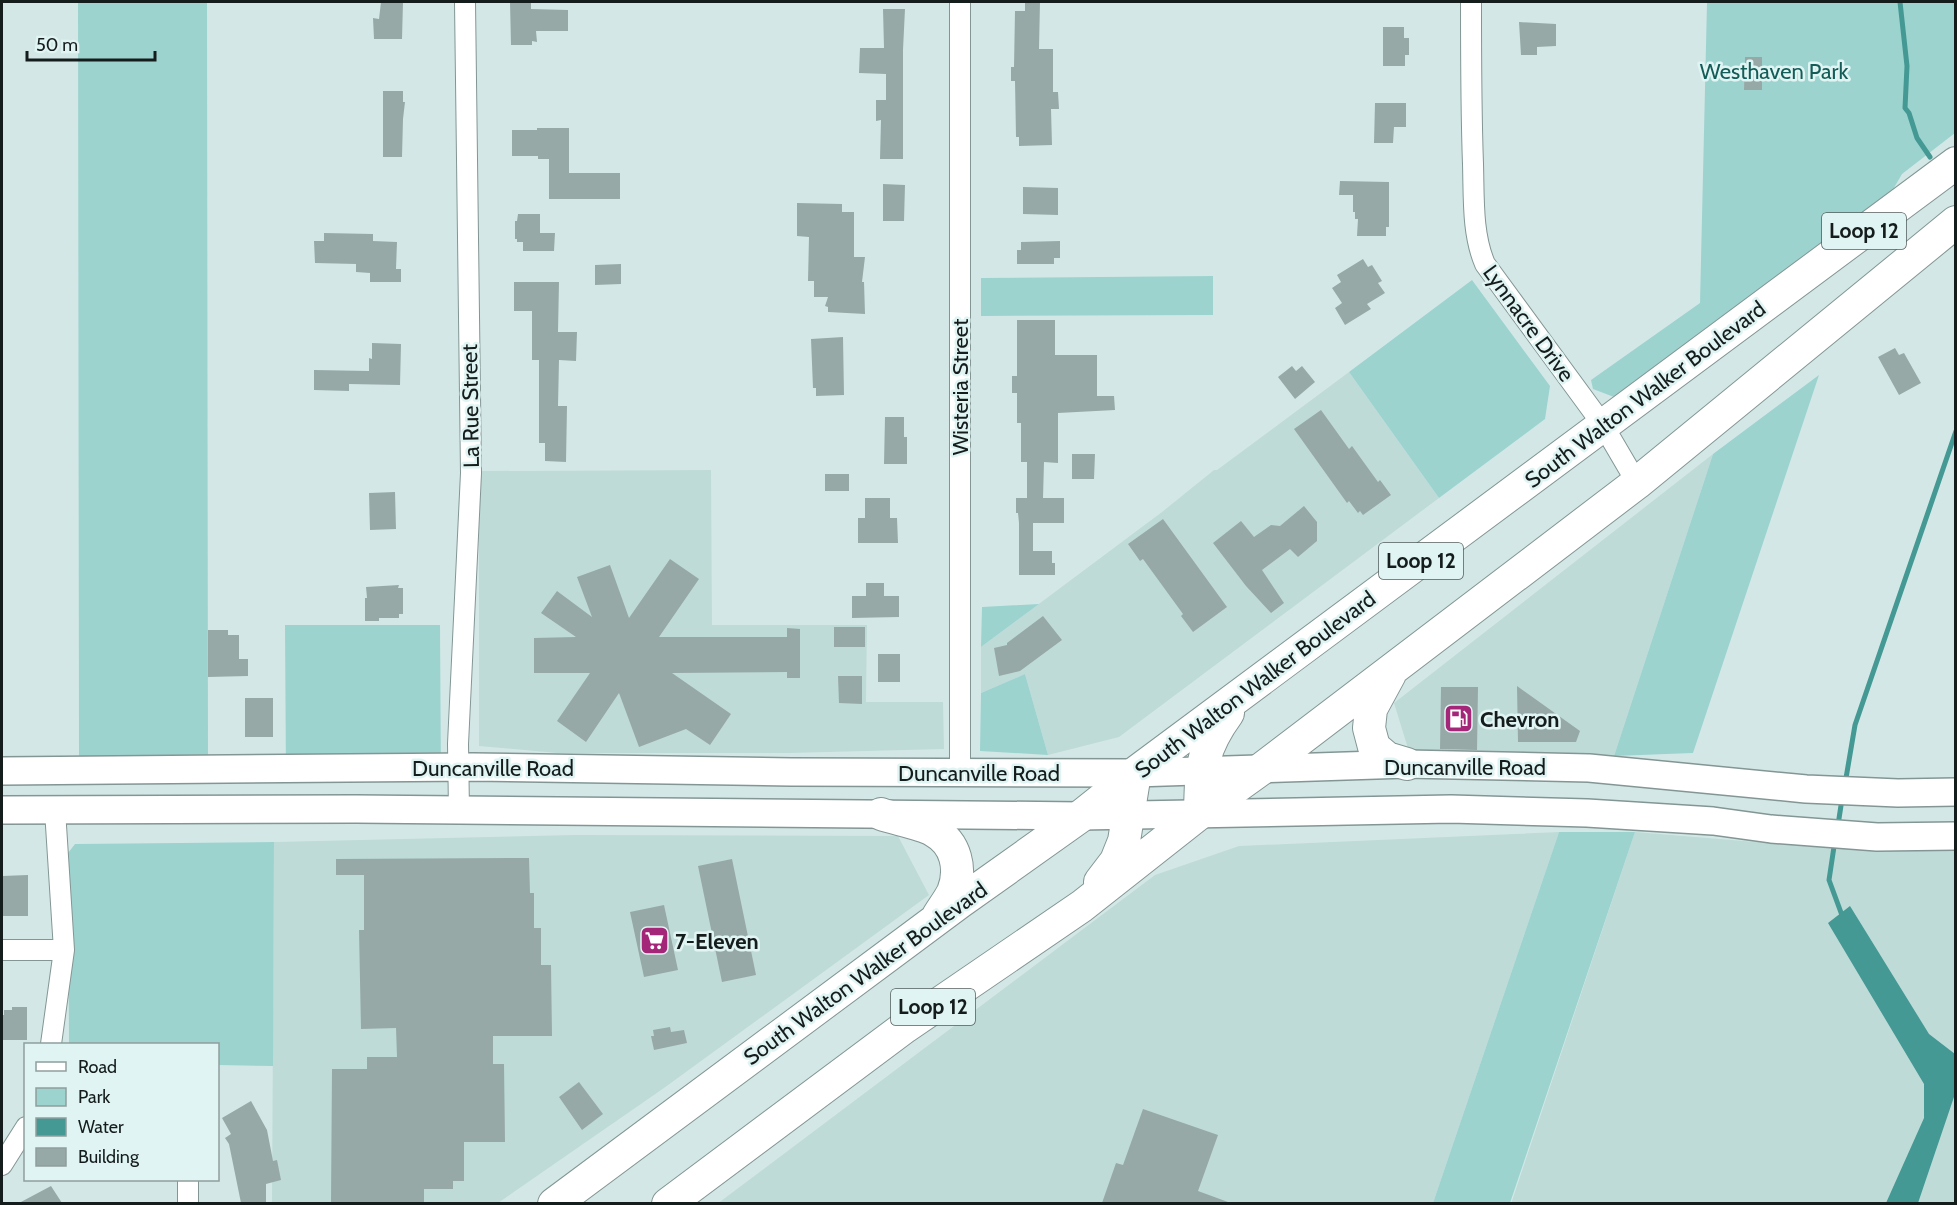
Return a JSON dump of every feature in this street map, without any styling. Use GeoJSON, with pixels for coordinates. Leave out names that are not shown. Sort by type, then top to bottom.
{"type":"FeatureCollection","features":[{"type":"Feature","properties":{"kind":"main road","name":"South Walton Walker Boulevard"},"geometry":{"type":"LineString","coordinates":[[554,1203],[937,919],[1081,816],[1135,773],[1956,163]]}},
{"type":"Feature","properties":{"kind":"main road","name":"Loop 12"},"geometry":{"type":"LineString","coordinates":[[668,1203],[905,1027],[1082,906],[1200,813],[1260,770],[1637,483],[1956,222]]}},
{"type":"Feature","properties":{"kind":"main road"},"geometry":{"type":"LineString","coordinates":[[1393,668],[1371,709],[1369,728],[1374,747],[1388,758],[1407,764]]}},
{"type":"Feature","properties":{"kind":"main road"},"geometry":{"type":"LineString","coordinates":[[1200,813],[1201,772],[1205,752],[1214,732],[1240,697]]}},
{"type":"Feature","properties":{"kind":"main road","name":"Duncanville Road"},"geometry":{"type":"LineString","coordinates":[[2,771],[459,767],[1135,773],[1407,764],[1589,768],[1806,789],[1956,792]]}},
{"type":"Feature","properties":{"kind":"main road"},"geometry":{"type":"LineString","coordinates":[[679,811],[680,769]]}},
{"type":"Feature","properties":{"kind":"main road"},"geometry":{"type":"LineString","coordinates":[[1082,906],[1116,861],[1124,841],[1135,773]]}},
{"type":"Feature","properties":{"kind":"main road"},"geometry":{"type":"LineString","coordinates":[[1774,786],[1776,829]]}},
{"type":"Feature","properties":{"kind":"main road","name":"Duncanville Road"},"geometry":{"type":"LineString","coordinates":[[2,810],[356,809],[1081,816],[1450,809],[1713,821],[1776,829],[1877,837],[1956,836]]}},
{"type":"Feature","properties":{"kind":"main road"},"geometry":{"type":"LineString","coordinates":[[881,814],[933,830],[945,839],[955,853],[957,872],[953,891],[937,919]]}},
{"type":"Feature","properties":{"kind":"street","name":"La Rue Street"},"geometry":{"type":"LineString","coordinates":[[459,811],[471,473],[465,2]]}},
{"type":"Feature","properties":{"kind":"street","name":"Wisteria Street"},"geometry":{"type":"LineString","coordinates":[[960,2],[960,773]]}},
{"type":"Feature","properties":{"kind":"street","name":"Lynnacre Drive"},"geometry":{"type":"LineString","coordinates":[[1471,2],[1472,153],[1478,248],[1485,264],[1603,425],[1637,483]]}},
{"type":"Feature","properties":{"kind":"street"},"geometry":{"type":"LineString","coordinates":[[51,1043],[64,950],[56,810]]}},
{"type":"Feature","properties":{"kind":"street"},"geometry":{"type":"LineString","coordinates":[[2,950],[64,950]]}},
{"type":"Feature","properties":{"kind":"street"},"geometry":{"type":"LineString","coordinates":[[2,1165],[24,1131]]}},
{"type":"Feature","properties":{"kind":"street"},"geometry":{"type":"LineString","coordinates":[[188,1181],[188,1203]]}},
{"type":"Feature","properties":{"kind":"shaded area"},"geometry":{"type":"Polygon","coordinates":[[[1349,372],[1439,498],[1119,737],[1048,755],[1025,674],[981,693],[981,647],[1162,512],[1214,470],[1349,372]]]}},
{"type":"Feature","properties":{"kind":"shaded area"},"geometry":{"type":"Polygon","coordinates":[[[1713,454],[1614,756],[1410,755],[1394,703],[1713,454]]]}},
{"type":"Feature","properties":{"kind":"shaded area"},"geometry":{"type":"Polygon","coordinates":[[[711,470],[712,625],[867,625],[866,702],[943,702],[944,749],[789,753],[557,753],[479,746],[479,471],[711,470]]]}},
{"type":"Feature","properties":{"kind":"shaded area"},"geometry":{"type":"Polygon","coordinates":[[[1559,832],[1433,1203],[717,1204],[1155,875],[1239,846],[1559,832]]]}},
{"type":"Feature","properties":{"kind":"shaded area"},"geometry":{"type":"Polygon","coordinates":[[[1635,832],[1842,849],[1955,848],[1955,1203],[1511,1204],[1635,832]]]}},
{"type":"Feature","properties":{"kind":"shaded area"},"geometry":{"type":"Polygon","coordinates":[[[575,835],[898,836],[929,895],[664,1088],[498,1203],[272,1204],[274,842],[575,835]]]}},
{"type":"Feature","properties":{"kind":"green space"},"geometry":{"type":"Polygon","coordinates":[[[78,2],[207,2],[208,756],[79,756],[78,2]]]}},
{"type":"Feature","properties":{"kind":"green space","name":"Westhaven Park"},"geometry":{"type":"Polygon","coordinates":[[[1707,2],[1955,2],[1955,133],[1902,174],[1888,198],[1614,397],[1593,389],[1591,380],[1700,303],[1707,2]]]}},
{"type":"Feature","properties":{"kind":"green space"},"geometry":{"type":"Polygon","coordinates":[[[1213,276],[1213,315],[981,316],[981,278],[1213,276]]]}},
{"type":"Feature","properties":{"kind":"green space"},"geometry":{"type":"Polygon","coordinates":[[[1472,280],[1550,386],[1545,419],[1439,498],[1349,372],[1472,280]]]}},
{"type":"Feature","properties":{"kind":"green space"},"geometry":{"type":"Polygon","coordinates":[[[1819,375],[1693,753],[1614,756],[1713,454],[1819,375]]]}},
{"type":"Feature","properties":{"kind":"green space"},"geometry":{"type":"Polygon","coordinates":[[[1039,604],[981,647],[982,607],[1039,604]]]}},
{"type":"Feature","properties":{"kind":"green space"},"geometry":{"type":"Polygon","coordinates":[[[285,625],[440,625],[441,780],[286,780],[285,625]]]}},
{"type":"Feature","properties":{"kind":"green space"},"geometry":{"type":"Polygon","coordinates":[[[1025,674],[1048,755],[980,751],[981,693],[1025,674]]]}},
{"type":"Feature","properties":{"kind":"green space"},"geometry":{"type":"Polygon","coordinates":[[[1559,832],[1635,832],[1510,1203],[1433,1203],[1559,832]]]}},
{"type":"Feature","properties":{"kind":"green space"},"geometry":{"type":"Polygon","coordinates":[[[274,842],[273,1066],[219,1065],[219,1043],[69,1043],[68,853],[75,844],[274,842]]]}},
{"type":"Feature","properties":{"kind":"water"},"geometry":{"type":"Polygon","coordinates":[[[1850,906],[1929,1034],[1955,1054],[1955,1094],[1918,1203],[1886,1203],[1924,1118],[1924,1084],[1828,923],[1850,906]]]}},
{"type":"Feature","properties":{"kind":"building"},"geometry":{"type":"Polygon","coordinates":[[[381,2],[403,2],[402,39],[374,39],[373,18],[379,19],[381,2]]]}},
{"type":"Feature","properties":{"kind":"building"},"geometry":{"type":"Polygon","coordinates":[[[510,2],[531,2],[531,9],[568,10],[568,31],[536,31],[537,42],[532,41],[532,45],[511,45],[510,2]]]}},
{"type":"Feature","properties":{"kind":"building"},"geometry":{"type":"Polygon","coordinates":[[[1025,2],[1040,2],[1039,49],[1053,49],[1053,92],[1058,92],[1059,109],[1051,109],[1052,145],[1019,146],[1019,137],[1016,137],[1015,81],[1011,81],[1011,67],[1014,67],[1015,11],[1025,11],[1025,2]]]}},
{"type":"Feature","properties":{"kind":"building"},"geometry":{"type":"Polygon","coordinates":[[[883,9],[905,9],[903,159],[880,159],[881,120],[876,121],[876,100],[886,100],[886,74],[859,73],[860,48],[884,48],[883,9]]]}},
{"type":"Feature","properties":{"kind":"building"},"geometry":{"type":"Polygon","coordinates":[[[1519,22],[1556,24],[1556,46],[1537,47],[1537,55],[1521,55],[1519,22]]]}},
{"type":"Feature","properties":{"kind":"building"},"geometry":{"type":"Polygon","coordinates":[[[1383,27],[1404,27],[1404,38],[1409,38],[1409,55],[1405,55],[1405,66],[1383,66],[1383,27]]]}},
{"type":"Feature","properties":{"kind":"building"},"geometry":{"type":"Polygon","coordinates":[[[1745,57],[1762,57],[1762,90],[1744,90],[1745,57]]]}},
{"type":"Feature","properties":{"kind":"building"},"geometry":{"type":"Polygon","coordinates":[[[383,91],[403,91],[403,102],[405,102],[402,157],[383,157],[383,91]]]}},
{"type":"Feature","properties":{"kind":"building"},"geometry":{"type":"Polygon","coordinates":[[[1375,103],[1406,103],[1406,127],[1394,127],[1393,143],[1374,143],[1375,103]]]}},
{"type":"Feature","properties":{"kind":"building"},"geometry":{"type":"Polygon","coordinates":[[[537,128],[569,128],[569,173],[620,173],[620,199],[549,199],[549,159],[538,159],[538,156],[512,156],[512,130],[537,130],[537,128]]]}},
{"type":"Feature","properties":{"kind":"building"},"geometry":{"type":"Polygon","coordinates":[[[1340,181],[1389,182],[1389,227],[1386,227],[1386,236],[1357,236],[1358,219],[1355,219],[1355,212],[1353,212],[1353,195],[1339,195],[1340,181]]]}},
{"type":"Feature","properties":{"kind":"building"},"geometry":{"type":"Polygon","coordinates":[[[883,184],[905,185],[904,221],[883,221],[883,184]]]}},
{"type":"Feature","properties":{"kind":"building"},"geometry":{"type":"Polygon","coordinates":[[[1023,187],[1058,188],[1058,215],[1023,214],[1023,187]]]}},
{"type":"Feature","properties":{"kind":"building"},"geometry":{"type":"Polygon","coordinates":[[[797,203],[842,204],[842,212],[854,212],[854,257],[865,257],[862,282],[864,282],[865,314],[828,312],[828,307],[825,306],[828,297],[814,297],[814,281],[808,281],[809,237],[797,236],[797,203]]]}},
{"type":"Feature","properties":{"kind":"building"},"geometry":{"type":"Polygon","coordinates":[[[518,214],[540,214],[540,233],[555,233],[554,251],[523,251],[523,242],[517,242],[515,239],[515,221],[517,221],[518,214]]]}},
{"type":"Feature","properties":{"kind":"building"},"geometry":{"type":"Polygon","coordinates":[[[324,233],[373,234],[373,241],[397,242],[396,269],[401,269],[401,282],[370,282],[370,273],[356,272],[356,264],[315,263],[314,241],[324,241],[324,233]]]}},
{"type":"Feature","properties":{"kind":"building"},"geometry":{"type":"Polygon","coordinates":[[[1060,241],[1060,258],[1054,258],[1054,264],[1017,264],[1017,250],[1021,250],[1021,242],[1060,241]]]}},
{"type":"Feature","properties":{"kind":"building"},"geometry":{"type":"Polygon","coordinates":[[[1363,259],[1368,267],[1372,265],[1382,281],[1378,283],[1385,293],[1367,304],[1371,309],[1345,325],[1335,308],[1342,303],[1332,288],[1341,282],[1337,275],[1363,259]]]}},
{"type":"Feature","properties":{"kind":"building"},"geometry":{"type":"Polygon","coordinates":[[[621,264],[621,284],[595,285],[595,265],[621,264]]]}},
{"type":"Feature","properties":{"kind":"building"},"geometry":{"type":"Polygon","coordinates":[[[514,282],[559,282],[558,332],[577,332],[576,361],[559,360],[558,406],[567,406],[566,462],[545,461],[545,443],[539,443],[539,360],[532,360],[532,311],[514,311],[514,282]]]}},
{"type":"Feature","properties":{"kind":"building"},"geometry":{"type":"Polygon","coordinates":[[[1017,320],[1055,320],[1055,355],[1097,355],[1097,396],[1114,396],[1115,410],[1058,413],[1058,463],[1044,462],[1043,498],[1064,498],[1064,523],[1033,523],[1033,551],[1052,551],[1055,575],[1019,575],[1019,523],[1016,498],[1027,498],[1027,462],[1021,462],[1021,423],[1017,423],[1017,393],[1012,393],[1012,376],[1017,376],[1017,320]]]}},
{"type":"Feature","properties":{"kind":"building"},"geometry":{"type":"Polygon","coordinates":[[[843,337],[844,395],[816,396],[816,388],[813,388],[811,339],[843,337]]]}},
{"type":"Feature","properties":{"kind":"building"},"geometry":{"type":"Polygon","coordinates":[[[372,343],[401,344],[400,385],[349,384],[349,391],[314,390],[314,370],[369,371],[372,343]]]}},
{"type":"Feature","properties":{"kind":"building"},"geometry":{"type":"Polygon","coordinates":[[[1895,348],[1899,355],[1904,353],[1921,383],[1899,395],[1878,357],[1895,348]]]}},
{"type":"Feature","properties":{"kind":"building"},"geometry":{"type":"Polygon","coordinates":[[[1292,366],[1296,371],[1302,366],[1315,382],[1295,399],[1278,377],[1292,366]]]}},
{"type":"Feature","properties":{"kind":"building"},"geometry":{"type":"Polygon","coordinates":[[[1321,410],[1349,449],[1352,446],[1378,482],[1380,480],[1391,495],[1363,515],[1360,511],[1358,513],[1349,501],[1347,503],[1294,429],[1321,410]]]}},
{"type":"Feature","properties":{"kind":"building"},"geometry":{"type":"Polygon","coordinates":[[[885,417],[904,417],[907,464],[884,464],[885,417]]]}},
{"type":"Feature","properties":{"kind":"building"},"geometry":{"type":"Polygon","coordinates":[[[1072,454],[1095,454],[1094,479],[1072,479],[1072,454]]]}},
{"type":"Feature","properties":{"kind":"building"},"geometry":{"type":"Polygon","coordinates":[[[825,474],[849,474],[849,491],[825,491],[825,474]]]}},
{"type":"Feature","properties":{"kind":"building"},"geometry":{"type":"Polygon","coordinates":[[[395,492],[396,529],[370,530],[369,493],[395,492]]]}},
{"type":"Feature","properties":{"kind":"building"},"geometry":{"type":"Polygon","coordinates":[[[865,498],[890,498],[890,518],[897,518],[898,543],[858,543],[858,518],[865,518],[865,498]]]}},
{"type":"Feature","properties":{"kind":"building"},"geometry":{"type":"Polygon","coordinates":[[[1304,506],[1317,522],[1317,541],[1298,557],[1290,549],[1262,570],[1284,603],[1271,613],[1246,586],[1213,543],[1241,521],[1254,537],[1271,525],[1280,526],[1304,506]]]}},
{"type":"Feature","properties":{"kind":"building"},"geometry":{"type":"Polygon","coordinates":[[[1163,519],[1227,607],[1193,632],[1181,616],[1183,614],[1143,559],[1140,561],[1128,544],[1163,519]]]}},
{"type":"Feature","properties":{"kind":"building"},"geometry":{"type":"Polygon","coordinates":[[[670,559],[699,579],[659,637],[787,637],[787,628],[800,629],[800,678],[787,678],[787,672],[672,673],[731,714],[710,745],[686,729],[639,747],[619,693],[586,742],[557,721],[590,673],[534,673],[534,638],[576,637],[541,613],[557,591],[592,617],[577,577],[610,565],[629,618],[670,559]]]}},
{"type":"Feature","properties":{"kind":"building"},"geometry":{"type":"Polygon","coordinates":[[[866,583],[884,583],[884,596],[899,596],[899,617],[852,618],[852,596],[866,596],[866,583]]]}},
{"type":"Feature","properties":{"kind":"building"},"geometry":{"type":"Polygon","coordinates":[[[399,585],[398,588],[403,588],[403,614],[399,614],[399,618],[365,621],[366,587],[399,585]]]}},
{"type":"Feature","properties":{"kind":"building"},"geometry":{"type":"Polygon","coordinates":[[[1043,616],[1062,640],[1020,671],[999,676],[994,648],[1007,645],[1043,616]]]}},
{"type":"Feature","properties":{"kind":"building"},"geometry":{"type":"Polygon","coordinates":[[[834,627],[865,627],[865,647],[834,647],[834,627]]]}},
{"type":"Feature","properties":{"kind":"building"},"geometry":{"type":"Polygon","coordinates":[[[208,630],[228,630],[228,635],[239,635],[239,659],[248,659],[248,676],[208,677],[208,630]]]}},
{"type":"Feature","properties":{"kind":"building"},"geometry":{"type":"Polygon","coordinates":[[[878,654],[900,654],[900,682],[878,682],[878,654]]]}},
{"type":"Feature","properties":{"kind":"building"},"geometry":{"type":"Polygon","coordinates":[[[838,676],[862,676],[862,704],[839,703],[838,676]]]}},
{"type":"Feature","properties":{"kind":"building"},"geometry":{"type":"Polygon","coordinates":[[[1517,686],[1580,731],[1576,742],[1518,742],[1517,686]]]}},
{"type":"Feature","properties":{"kind":"building","name":"Chevron"},"geometry":{"type":"Polygon","coordinates":[[[1441,687],[1478,687],[1477,750],[1440,749],[1441,687]]]}},
{"type":"Feature","properties":{"kind":"building"},"geometry":{"type":"Polygon","coordinates":[[[245,698],[273,698],[273,737],[245,737],[245,698]]]}},
{"type":"Feature","properties":{"kind":"building"},"geometry":{"type":"Polygon","coordinates":[[[529,858],[530,893],[534,893],[534,928],[541,928],[541,965],[551,965],[552,1036],[493,1036],[493,1064],[504,1064],[505,1142],[464,1142],[464,1181],[453,1181],[453,1189],[424,1189],[424,1203],[331,1203],[332,1069],[367,1069],[367,1057],[397,1057],[396,1028],[361,1029],[359,930],[364,930],[364,875],[336,875],[336,859],[529,858]]]}},
{"type":"Feature","properties":{"kind":"building"},"geometry":{"type":"Polygon","coordinates":[[[732,859],[756,975],[722,982],[698,866],[732,859]]]}},
{"type":"Feature","properties":{"kind":"building"},"geometry":{"type":"Polygon","coordinates":[[[28,875],[28,916],[2,916],[2,876],[28,875]]]}},
{"type":"Feature","properties":{"kind":"building","name":"7-Eleven"},"geometry":{"type":"Polygon","coordinates":[[[664,905],[678,970],[644,977],[630,912],[664,905]]]}},
{"type":"Feature","properties":{"kind":"building"},"geometry":{"type":"Polygon","coordinates":[[[12,1007],[27,1007],[27,1040],[2,1040],[2,1015],[4,1015],[4,1010],[12,1010],[12,1007]]]}},
{"type":"Feature","properties":{"kind":"building"},"geometry":{"type":"Polygon","coordinates":[[[670,1027],[671,1032],[684,1030],[687,1043],[654,1050],[651,1036],[654,1036],[653,1030],[670,1027]]]}},
{"type":"Feature","properties":{"kind":"building"},"geometry":{"type":"Polygon","coordinates":[[[579,1082],[603,1114],[582,1130],[559,1097],[579,1082]]]}},
{"type":"Feature","properties":{"kind":"building"},"geometry":{"type":"Polygon","coordinates":[[[251,1101],[267,1130],[273,1161],[277,1160],[281,1180],[266,1184],[266,1203],[241,1203],[229,1144],[225,1138],[231,1134],[222,1118],[251,1101]]]}},
{"type":"Feature","properties":{"kind":"building"},"geometry":{"type":"Polygon","coordinates":[[[1143,1109],[1218,1135],[1198,1191],[1227,1203],[1102,1203],[1116,1163],[1123,1165],[1143,1109]]]}},
{"type":"Feature","properties":{"kind":"building"},"geometry":{"type":"Polygon","coordinates":[[[51,1186],[62,1203],[19,1203],[51,1186]]]}},
{"type":"Feature","properties":{"kind":"waterway"},"geometry":{"type":"LineString","coordinates":[[1900,2],[1907,66],[1905,108],[1909,113],[1917,138],[1930,157]]}},
{"type":"Feature","properties":{"kind":"waterway"},"geometry":{"type":"LineString","coordinates":[[1845,784],[1855,725],[1956,431]]}},
{"type":"Feature","properties":{"kind":"waterway"},"geometry":{"type":"LineString","coordinates":[[1838,825],[1842,799]]}},
{"type":"Feature","properties":{"kind":"waterway"},"geometry":{"type":"LineString","coordinates":[[1835,840],[1829,880],[1843,918]]}},
{"type":"Feature","properties":{"kind":"place","name":"Chevron"},"geometry":{"type":"Point","coordinates":[1459,719]}},
{"type":"Feature","properties":{"kind":"place","name":"7-Eleven"},"geometry":{"type":"Point","coordinates":[654,941]}}]}
